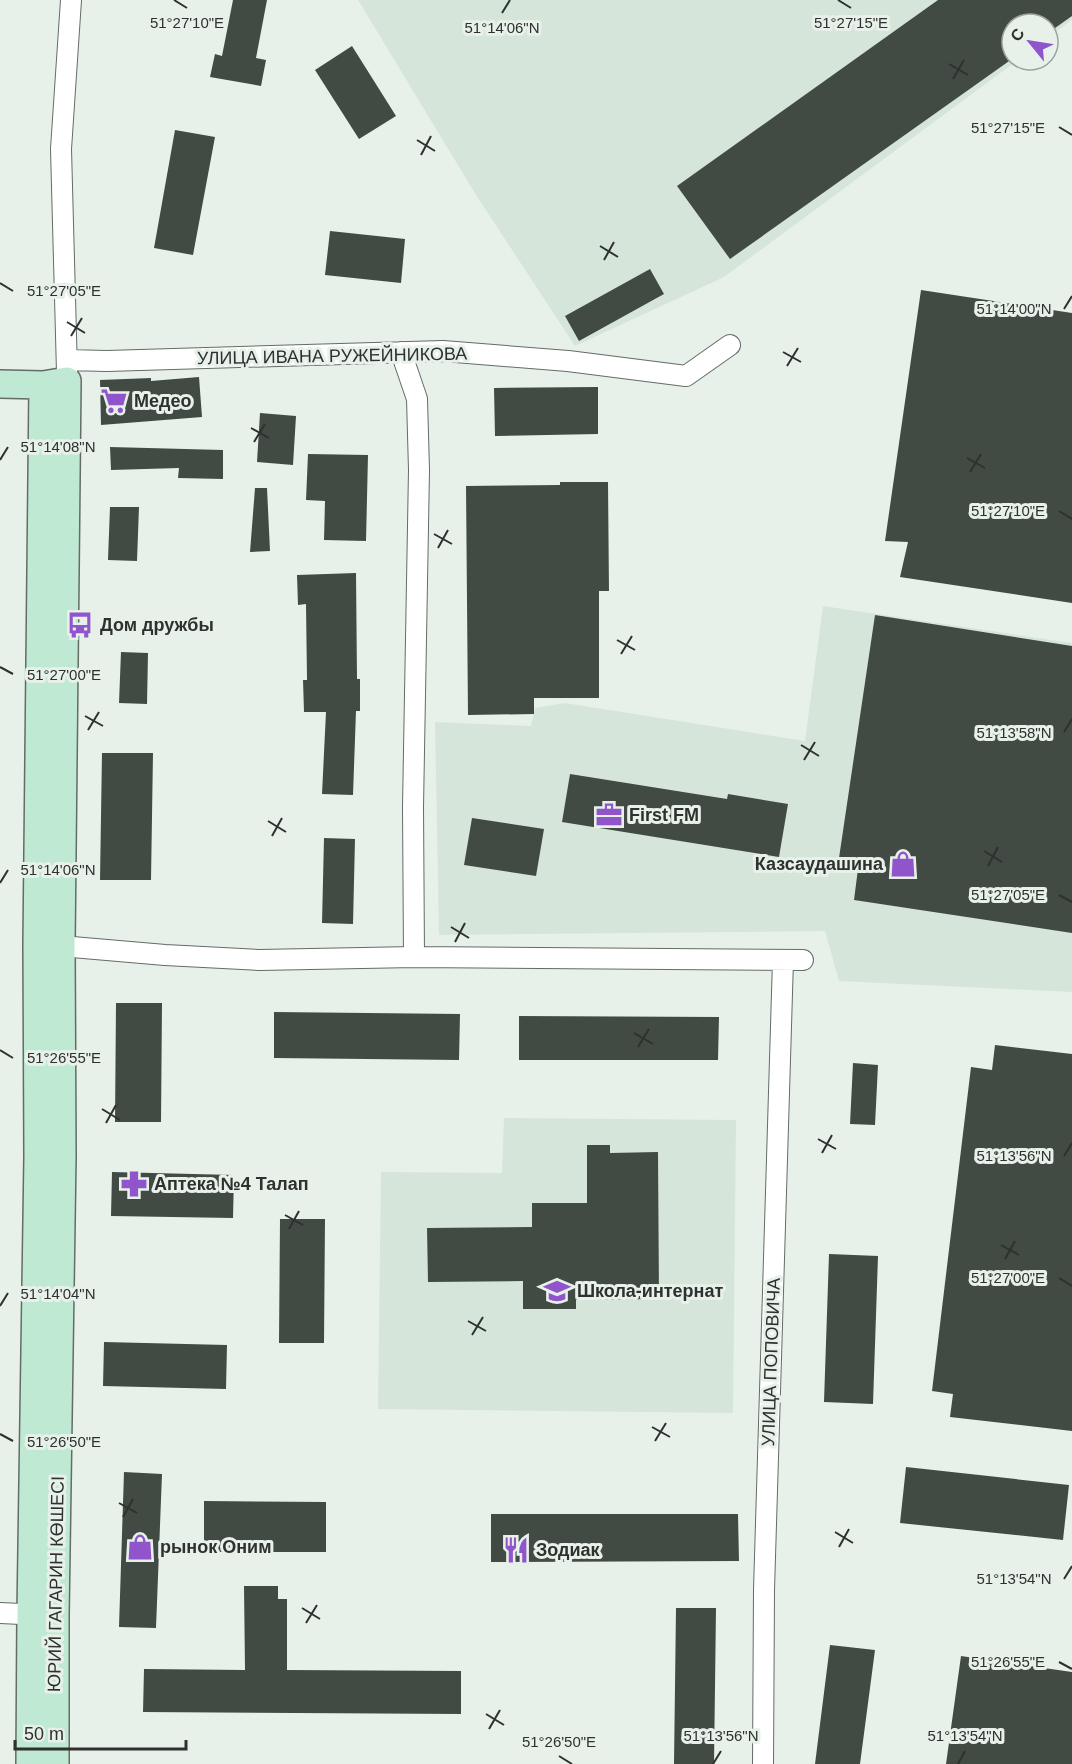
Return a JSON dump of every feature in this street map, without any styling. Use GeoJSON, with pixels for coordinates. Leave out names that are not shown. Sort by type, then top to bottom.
{"type":"FeatureCollection","features":[{"type":"Feature","properties":{"kind":"main road"},"geometry":{"type":"LineString","coordinates":[[0,384],[59,376]]}},
{"type":"Feature","properties":{"kind":"main road","name":"ЮРИЙ ГАГАРИН КӨШЕСІ"},"geometry":{"type":"LineString","coordinates":[[30,1764],[43,1615],[62,1156],[49,945],[59,376]]}},
{"type":"Feature","properties":{"kind":"main road","name":"ЮРИЙ ГАГАРИН КӨШЕСІ"},"geometry":{"type":"LineString","coordinates":[[43,1615],[55,1764]]}},
{"type":"Feature","properties":{"kind":"street","name":"ЮРИЙ ГАГАРИН КӨШЕСІ"},"geometry":{"type":"LineString","coordinates":[[59,376],[61,149],[71,0]]}},
{"type":"Feature","properties":{"kind":"street","name":"УЛИЦА ИВАНА РУЖЕЙНИКОВА"},"geometry":{"type":"LineString","coordinates":[[59,376],[107,361],[443,351],[568,361],[686,376],[729,345]]}},
{"type":"Feature","properties":{"kind":"street"},"geometry":{"type":"LineString","coordinates":[[49,945],[259,960],[414,957],[413,807],[419,470],[417,399],[401,352]]}},
{"type":"Feature","properties":{"kind":"street","name":"УЛИЦА ПОПОВИЧА"},"geometry":{"type":"LineString","coordinates":[[414,957],[793,960],[764,1590],[763,1764]]}},
{"type":"Feature","properties":{"kind":"street"},"geometry":{"type":"LineString","coordinates":[[0,1613],[43,1615]]}},
{"type":"Feature","properties":{"kind":"shaded area"},"geometry":{"type":"Polygon","coordinates":[[[358,0],[1072,0],[1072,20],[1060,28],[1060,12],[1000,12],[1002,72],[724,277],[575,346],[476,195],[358,0]]]}},
{"type":"Feature","properties":{"kind":"shaded area"},"geometry":{"type":"Polygon","coordinates":[[[823,606],[1072,643],[1072,992],[839,981],[825,931],[439,935],[435,722],[531,726],[535,708],[565,703],[805,741],[823,606]]]}},
{"type":"Feature","properties":{"kind":"shaded area","name":"Школа-интернат"},"geometry":{"type":"Polygon","coordinates":[[[504,1118],[736,1120],[733,1413],[378,1409],[381,1172],[502,1173],[504,1118]]]}},
{"type":"Feature","properties":{"kind":"building"},"geometry":{"type":"Polygon","coordinates":[[[233,0],[267,0],[256,58],[266,60],[261,86],[210,77],[215,54],[222,56],[233,0]]]}},
{"type":"Feature","properties":{"kind":"building"},"geometry":{"type":"Polygon","coordinates":[[[938,0],[1072,0],[1072,16],[1060,24],[1060,12],[1000,12],[1000,68],[730,259],[677,186],[938,0]]]}},
{"type":"Feature","properties":{"kind":"building"},"geometry":{"type":"Polygon","coordinates":[[[352,46],[396,116],[359,139],[315,70],[352,46]]]}},
{"type":"Feature","properties":{"kind":"building"},"geometry":{"type":"Polygon","coordinates":[[[175,130],[215,137],[193,255],[154,248],[175,130]]]}},
{"type":"Feature","properties":{"kind":"building"},"geometry":{"type":"Polygon","coordinates":[[[330,231],[405,239],[401,283],[325,275],[330,231]]]}},
{"type":"Feature","properties":{"kind":"building"},"geometry":{"type":"Polygon","coordinates":[[[650,269],[664,294],[579,341],[565,316],[650,269]]]}},
{"type":"Feature","properties":{"kind":"building"},"geometry":{"type":"Polygon","coordinates":[[[921,290],[1072,313],[1072,603],[900,577],[908,542],[885,541],[921,290]]]}},
{"type":"Feature","properties":{"kind":"building"},"geometry":{"type":"Polygon","coordinates":[[[199,377],[202,417],[101,425],[100,380],[151,378],[151,381],[199,377]]]}},
{"type":"Feature","properties":{"kind":"building"},"geometry":{"type":"Polygon","coordinates":[[[598,387],[598,434],[495,436],[494,388],[598,387]]]}},
{"type":"Feature","properties":{"kind":"building"},"geometry":{"type":"Polygon","coordinates":[[[260,413],[296,416],[293,465],[257,462],[260,413]]]}},
{"type":"Feature","properties":{"kind":"building"},"geometry":{"type":"Polygon","coordinates":[[[110,447],[223,450],[223,479],[178,478],[179,468],[111,470],[110,447]]]}},
{"type":"Feature","properties":{"kind":"building"},"geometry":{"type":"Polygon","coordinates":[[[308,454],[368,455],[366,541],[324,540],[325,501],[306,500],[308,454]]]}},
{"type":"Feature","properties":{"kind":"building"},"geometry":{"type":"Polygon","coordinates":[[[560,482],[608,482],[609,591],[599,591],[599,698],[534,698],[534,714],[468,715],[466,486],[560,485],[560,482]]]}},
{"type":"Feature","properties":{"kind":"building"},"geometry":{"type":"Polygon","coordinates":[[[255,488],[267,488],[270,551],[250,552],[255,488]]]}},
{"type":"Feature","properties":{"kind":"building"},"geometry":{"type":"Polygon","coordinates":[[[110,507],[139,507],[137,561],[108,560],[110,507]]]}},
{"type":"Feature","properties":{"kind":"building"},"geometry":{"type":"Polygon","coordinates":[[[356,573],[357,679],[360,679],[360,711],[356,711],[353,795],[322,794],[326,712],[304,712],[303,680],[307,680],[306,604],[298,605],[297,575],[356,573]]]}},
{"type":"Feature","properties":{"kind":"building"},"geometry":{"type":"Polygon","coordinates":[[[875,615],[1072,646],[1072,933],[854,900],[859,861],[839,858],[875,615]]]}},
{"type":"Feature","properties":{"kind":"building"},"geometry":{"type":"Polygon","coordinates":[[[121,652],[148,653],[147,704],[119,703],[121,652]]]}},
{"type":"Feature","properties":{"kind":"building"},"geometry":{"type":"Polygon","coordinates":[[[102,753],[153,753],[151,880],[100,880],[102,753]]]}},
{"type":"Feature","properties":{"kind":"building"},"geometry":{"type":"Polygon","coordinates":[[[570,774],[727,799],[728,794],[788,804],[779,857],[562,822],[570,774]]]}},
{"type":"Feature","properties":{"kind":"building"},"geometry":{"type":"Polygon","coordinates":[[[472,818],[544,829],[536,876],[464,865],[472,818]]]}},
{"type":"Feature","properties":{"kind":"building"},"geometry":{"type":"Polygon","coordinates":[[[324,838],[355,839],[353,924],[322,923],[324,838]]]}},
{"type":"Feature","properties":{"kind":"building"},"geometry":{"type":"Polygon","coordinates":[[[116,1003],[162,1003],[161,1122],[115,1122],[116,1003]]]}},
{"type":"Feature","properties":{"kind":"building"},"geometry":{"type":"Polygon","coordinates":[[[274,1012],[460,1014],[459,1060],[274,1058],[274,1012]]]}},
{"type":"Feature","properties":{"kind":"building"},"geometry":{"type":"Polygon","coordinates":[[[519,1016],[719,1017],[718,1060],[519,1060],[519,1016]]]}},
{"type":"Feature","properties":{"kind":"building"},"geometry":{"type":"Polygon","coordinates":[[[995,1045],[1072,1054],[1072,1431],[950,1417],[953,1394],[932,1391],[971,1067],[992,1070],[995,1045]]]}},
{"type":"Feature","properties":{"kind":"building"},"geometry":{"type":"Polygon","coordinates":[[[853,1063],[878,1065],[875,1125],[850,1124],[853,1063]]]}},
{"type":"Feature","properties":{"kind":"building"},"geometry":{"type":"Polygon","coordinates":[[[587,1145],[610,1145],[610,1153],[658,1152],[659,1299],[576,1300],[576,1309],[523,1309],[523,1281],[428,1282],[427,1228],[532,1227],[532,1203],[587,1203],[587,1145]]]}},
{"type":"Feature","properties":{"kind":"building"},"geometry":{"type":"Polygon","coordinates":[[[112,1172],[234,1175],[233,1218],[111,1216],[112,1172]]]}},
{"type":"Feature","properties":{"kind":"building"},"geometry":{"type":"Polygon","coordinates":[[[280,1219],[325,1219],[324,1343],[279,1343],[280,1219]]]}},
{"type":"Feature","properties":{"kind":"building"},"geometry":{"type":"Polygon","coordinates":[[[829,1254],[878,1256],[873,1404],[824,1402],[829,1254]]]}},
{"type":"Feature","properties":{"kind":"building"},"geometry":{"type":"Polygon","coordinates":[[[104,1342],[227,1345],[226,1389],[103,1386],[104,1342]]]}},
{"type":"Feature","properties":{"kind":"building"},"geometry":{"type":"Polygon","coordinates":[[[906,1467],[1069,1485],[1063,1540],[900,1523],[906,1467]]]}},
{"type":"Feature","properties":{"kind":"building"},"geometry":{"type":"Polygon","coordinates":[[[124,1472],[162,1474],[156,1628],[119,1627],[124,1472]]]}},
{"type":"Feature","properties":{"kind":"building"},"geometry":{"type":"Polygon","coordinates":[[[204,1501],[326,1502],[326,1552],[204,1552],[204,1501]]]}},
{"type":"Feature","properties":{"kind":"building"},"geometry":{"type":"Polygon","coordinates":[[[491,1514],[738,1514],[739,1561],[491,1562],[491,1514]]]}},
{"type":"Feature","properties":{"kind":"building"},"geometry":{"type":"Polygon","coordinates":[[[244,1586],[278,1586],[278,1599],[287,1599],[287,1670],[461,1671],[461,1714],[143,1712],[144,1669],[245,1670],[244,1586]]]}},
{"type":"Feature","properties":{"kind":"building"},"geometry":{"type":"Polygon","coordinates":[[[676,1608],[716,1608],[714,1764],[674,1764],[676,1608]]]}},
{"type":"Feature","properties":{"kind":"building"},"geometry":{"type":"Polygon","coordinates":[[[830,1645],[875,1650],[860,1764],[815,1764],[830,1645]]]}},
{"type":"Feature","properties":{"kind":"building"},"geometry":{"type":"Polygon","coordinates":[[[961,1656],[1072,1672],[1072,1764],[946,1764],[961,1656]]]}},
{"type":"Feature","properties":{"kind":"place","name":"Медео"},"geometry":{"type":"Point","coordinates":[114,401]}},
{"type":"Feature","properties":{"kind":"place","name":"Дом дружбы"},"geometry":{"type":"Point","coordinates":[80,625]}},
{"type":"Feature","properties":{"kind":"place","name":"First FM"},"geometry":{"type":"Point","coordinates":[609,815]}},
{"type":"Feature","properties":{"kind":"place","name":"Казсаудашина"},"geometry":{"type":"Point","coordinates":[903,864]}},
{"type":"Feature","properties":{"kind":"place","name":"Аптека №4 Талап"},"geometry":{"type":"Point","coordinates":[134,1184]}},
{"type":"Feature","properties":{"kind":"place","name":"Школа-интернат"},"geometry":{"type":"Point","coordinates":[557,1291]}},
{"type":"Feature","properties":{"kind":"place","name":"рынок Оним"},"geometry":{"type":"Point","coordinates":[140,1547]}},
{"type":"Feature","properties":{"kind":"place","name":"Зодиак"},"geometry":{"type":"Point","coordinates":[516,1550]}}]}
